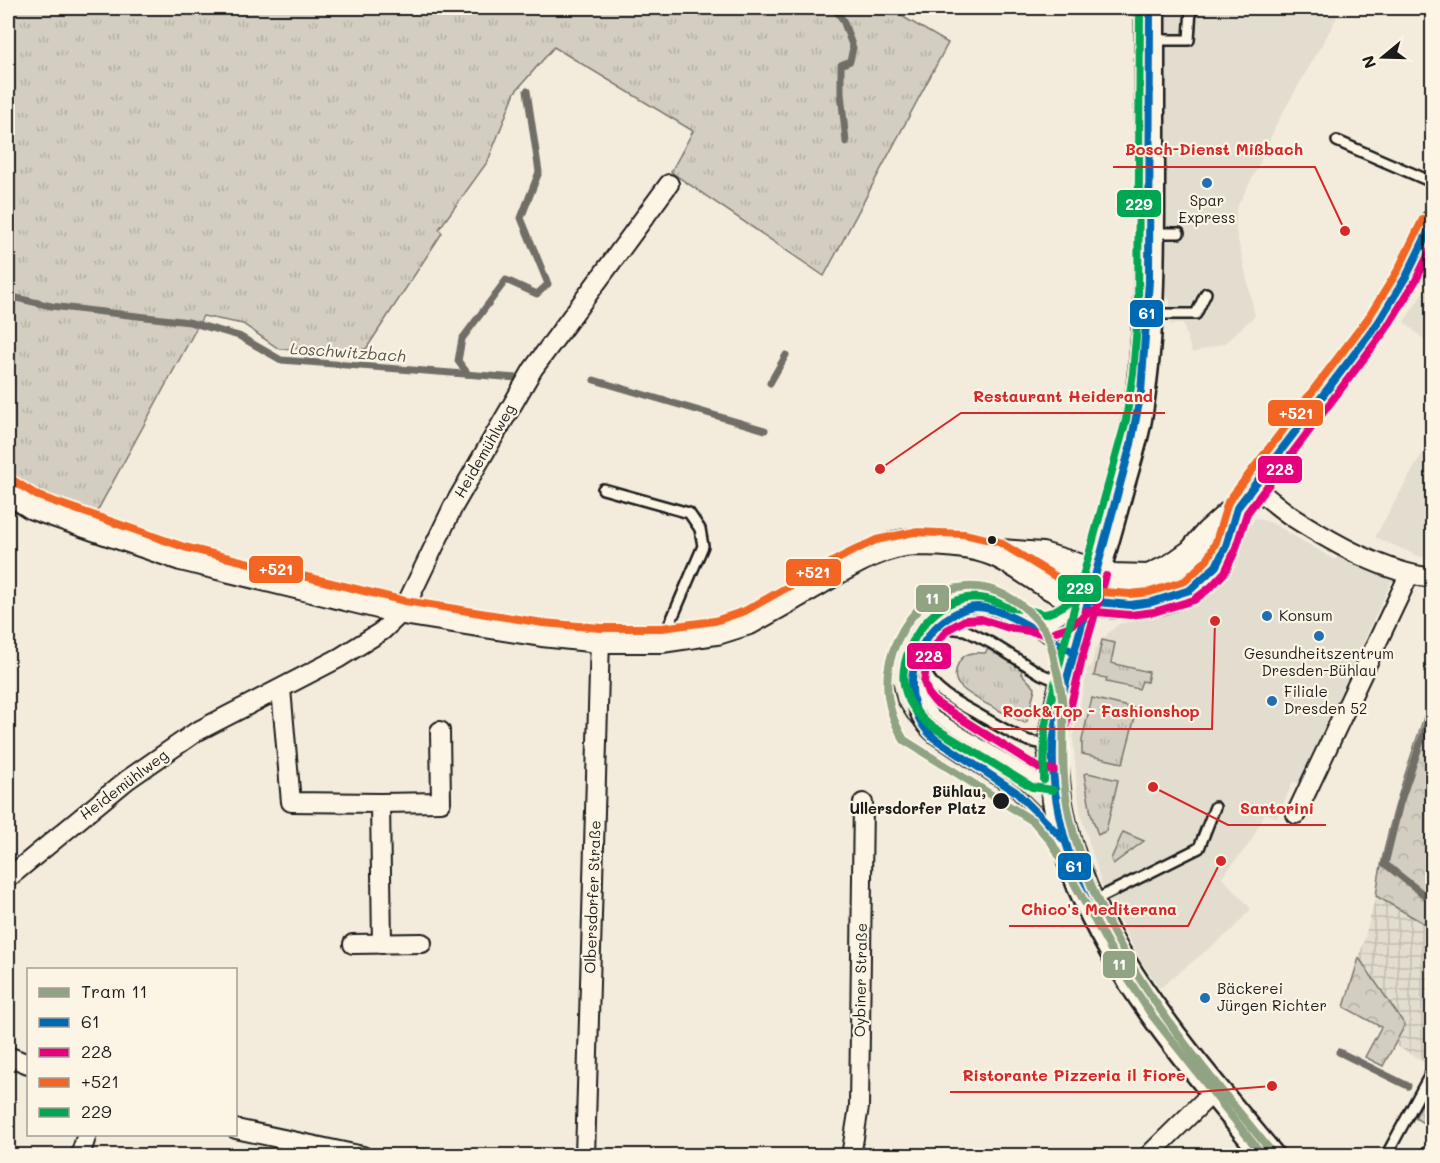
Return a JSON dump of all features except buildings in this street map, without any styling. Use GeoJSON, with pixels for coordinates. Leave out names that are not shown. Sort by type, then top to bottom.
{"type":"FeatureCollection","features":[{"type":"Feature","properties":{"kind":"main road"},"geometry":{"type":"LineString","coordinates":[[1150,8],[1150,233],[1148,314],[1143,374],[1136,422],[1073,652],[1055,729],[1054,780],[1066,842],[1089,903],[1123,964],[1152,1009],[1269,1155]]}},
{"type":"Feature","properties":{"kind":"main road"},"geometry":{"type":"LineString","coordinates":[[995,552],[1058,590],[1087,601],[1130,605],[1176,596],[1190,590],[1216,566],[1217,540],[1237,508],[1378,323],[1407,275],[1432,224]]}},
{"type":"Feature","properties":{"kind":"main road"},"geometry":{"type":"LineString","coordinates":[[8,490],[33,506],[181,557],[403,611],[542,633],[600,639],[663,639],[717,631],[749,621],[850,564],[892,546],[914,542],[963,544],[995,552],[1042,556],[1111,577],[1149,578],[1217,540]]}},
{"type":"Feature","properties":{"kind":"street","name":"Heidemühlweg"},"geometry":{"type":"LineString","coordinates":[[8,878],[127,780],[196,732],[348,653],[382,631],[403,611],[453,507],[533,369],[669,184]]}},
{"type":"Feature","properties":{"kind":"street"},"geometry":{"type":"LineString","coordinates":[[1254,487],[1292,517],[1338,544],[1409,575],[1432,578]]}},
{"type":"Feature","properties":{"kind":"street"},"geometry":{"type":"LineString","coordinates":[[1296,814],[1409,575]]}},
{"type":"Feature","properties":{"kind":"street","name":"Olbersdorfer Straße"},"geometry":{"type":"LineString","coordinates":[[585,1155],[600,639]]}},
{"type":"Feature","properties":{"kind":"street"},"geometry":{"type":"LineString","coordinates":[[281,689],[291,802],[441,802],[440,731]]}},
{"type":"Feature","properties":{"kind":"street"},"geometry":{"type":"LineString","coordinates":[[380,803],[382,944]]}},
{"type":"Feature","properties":{"kind":"street","name":"Oybiner Straße"},"geometry":{"type":"LineString","coordinates":[[851,1155],[860,1107],[863,803]]}},
{"type":"Feature","properties":{"kind":"street"},"geometry":{"type":"LineString","coordinates":[[353,944],[422,943]]}},
{"type":"Feature","properties":{"kind":"street"},"geometry":{"type":"LineString","coordinates":[[8,1056],[27,1064]]}},
{"type":"Feature","properties":{"kind":"street"},"geometry":{"type":"LineString","coordinates":[[1148,1155],[1215,1090]]}},
{"type":"Feature","properties":{"kind":"street"},"geometry":{"type":"LineString","coordinates":[[237,1130],[363,1155]]}},
{"type":"Feature","properties":{"kind":"street"},"geometry":{"type":"LineString","coordinates":[[80,1155],[86,1136]]}},
{"type":"Feature","properties":{"kind":"lane"},"geometry":{"type":"LineString","coordinates":[[1150,39],[1189,40],[1191,8]]}},
{"type":"Feature","properties":{"kind":"lane"},"geometry":{"type":"LineString","coordinates":[[1337,141],[1432,182]]}},
{"type":"Feature","properties":{"kind":"lane"},"geometry":{"type":"LineString","coordinates":[[1150,233],[1179,233]]}},
{"type":"Feature","properties":{"kind":"lane"},"geometry":{"type":"LineString","coordinates":[[1148,314],[1196,315],[1206,293]]}},
{"type":"Feature","properties":{"kind":"lane"},"geometry":{"type":"LineString","coordinates":[[603,489],[689,513],[700,529],[703,546],[663,639]]}},
{"type":"Feature","properties":{"kind":"lane"},"geometry":{"type":"LineString","coordinates":[[1012,618],[1049,624],[1087,601]]}},
{"type":"Feature","properties":{"kind":"lane"},"geometry":{"type":"LineString","coordinates":[[1066,842],[1016,792],[922,728],[912,703],[915,660],[926,637],[945,619],[960,611],[978,607],[987,608],[1012,618],[1073,652]]}},
{"type":"Feature","properties":{"kind":"lane"},"geometry":{"type":"LineString","coordinates":[[936,627],[964,630],[991,643],[1041,674],[1066,684]]}},
{"type":"Feature","properties":{"kind":"lane"},"geometry":{"type":"LineString","coordinates":[[922,646],[922,658],[929,679],[947,697],[1019,737],[1053,745]]}},
{"type":"Feature","properties":{"kind":"lane"},"geometry":{"type":"LineString","coordinates":[[913,676],[918,695],[935,716],[1036,778],[1054,780]]}},
{"type":"Feature","properties":{"kind":"lane"},"geometry":{"type":"LineString","coordinates":[[1089,903],[1199,848],[1215,807]]}},
{"type":"Feature","properties":{"kind":"lane"},"geometry":{"type":"LineString","coordinates":[[1386,1155],[1432,1071]]}},
{"type":"Feature","properties":{"kind":"shaded area"},"geometry":{"type":"Polygon","coordinates":[[[1163,8],[1341,8],[1278,121],[1236,209],[1236,230],[1255,316],[1225,343],[1192,353],[1183,324],[1170,325],[1170,300],[1162,295],[1163,8]]]}},
{"type":"Feature","properties":{"kind":"shaded area"},"geometry":{"type":"Polygon","coordinates":[[[1432,278],[1432,346],[1404,322],[1432,278]]]}},
{"type":"Feature","properties":{"kind":"shaded area"},"geometry":{"type":"Polygon","coordinates":[[[1432,436],[1432,559],[1418,556],[1375,537],[1432,436]]]}},
{"type":"Feature","properties":{"kind":"shaded area"},"geometry":{"type":"Polygon","coordinates":[[[1255,518],[1272,523],[1335,560],[1340,553],[1392,580],[1299,783],[1293,782],[1277,818],[1265,813],[1250,843],[1222,877],[1251,909],[1232,930],[1160,988],[1140,960],[1103,888],[1081,816],[1073,738],[1088,667],[1091,667],[1095,650],[1108,633],[1119,624],[1168,612],[1189,602],[1235,555],[1255,518]]]}},
{"type":"Feature","properties":{"kind":"shaded area"},"geometry":{"type":"Polygon","coordinates":[[[1376,896],[1432,928],[1432,1061],[1430,1065],[1394,1045],[1405,1025],[1359,958],[1376,896]]]}},
{"type":"Feature","properties":{"kind":"green space"},"geometry":{"type":"Polygon","coordinates":[[[8,8],[888,8],[948,43],[824,276],[671,172],[693,131],[554,47],[515,92],[488,161],[439,229],[442,233],[366,349],[341,353],[316,348],[279,349],[243,324],[203,316],[95,515],[55,501],[8,475],[8,8]]]}},
{"type":"Feature","properties":{"kind":"green space"},"geometry":{"type":"Polygon","coordinates":[[[1102,640],[1115,643],[1111,663],[1149,672],[1147,682],[1142,681],[1139,689],[1106,682],[1107,678],[1094,676],[1102,640]]]}},
{"type":"Feature","properties":{"kind":"green space"},"geometry":{"type":"Polygon","coordinates":[[[988,649],[1006,658],[1022,670],[1021,673],[1035,688],[1025,723],[977,699],[957,682],[955,675],[963,657],[973,653],[985,653],[988,649]]]}},
{"type":"Feature","properties":{"kind":"green space"},"geometry":{"type":"Polygon","coordinates":[[[1432,693],[1432,928],[1376,896],[1385,844],[1432,693]]]}},
{"type":"Feature","properties":{"kind":"green space"},"geometry":{"type":"Polygon","coordinates":[[[1092,698],[1137,709],[1123,763],[1082,754],[1082,740],[1092,698]]]}},
{"type":"Feature","properties":{"kind":"green space"},"geometry":{"type":"Polygon","coordinates":[[[1084,774],[1118,780],[1106,831],[1098,835],[1091,814],[1084,774]]]}},
{"type":"Feature","properties":{"kind":"green space"},"geometry":{"type":"Polygon","coordinates":[[[1123,832],[1144,841],[1113,864],[1111,859],[1123,832]]]}},
{"type":"Feature","properties":{"kind":"green space"},"geometry":{"type":"Polygon","coordinates":[[[1359,958],[1405,1025],[1383,1066],[1365,1057],[1381,1027],[1344,1007],[1359,958]]]}},
{"type":"Feature","properties":{"kind":"green space"},"geometry":{"type":"Polygon","coordinates":[[[1432,1085],[1432,1128],[1415,1118],[1432,1085]]]}},
{"type":"Feature","properties":{"kind":"waterway"},"geometry":{"type":"LineString","coordinates":[[834,8],[843,20],[853,48],[850,61],[841,65],[841,93],[846,142]]}},
{"type":"Feature","properties":{"kind":"waterway"},"geometry":{"type":"LineString","coordinates":[[468,374],[458,361],[462,339],[506,280],[537,294],[548,284],[521,218],[539,172],[527,91]]}},
{"type":"Feature","properties":{"kind":"waterway","name":"Loschwitzbach"},"geometry":{"type":"LineString","coordinates":[[8,296],[51,306],[189,322],[239,336],[281,360],[518,378]]}},
{"type":"Feature","properties":{"kind":"waterway"},"geometry":{"type":"LineString","coordinates":[[770,383],[786,355]]}},
{"type":"Feature","properties":{"kind":"waterway","name":"Loschwitzbach"},"geometry":{"type":"LineString","coordinates":[[594,380],[765,430]]}},
{"type":"Feature","properties":{"kind":"waterway"},"geometry":{"type":"LineString","coordinates":[[1432,709],[1400,803],[1385,864],[1432,901]]}},
{"type":"Feature","properties":{"kind":"waterway","name":"Loschwitzbach"},"geometry":{"type":"LineString","coordinates":[[1339,1052],[1408,1086]]}},
{"type":"Feature","properties":{"kind":"tram line","name":"11"},"geometry":{"type":"LineString","coordinates":[[1263,1156],[1151,1014],[1121,968],[1052,843],[1033,821],[904,740],[889,704],[887,679],[897,641],[910,618],[927,602],[946,591],[966,587],[987,589],[1007,596],[1027,610],[1046,632],[1051,644],[1061,694],[1063,767],[1074,835],[1089,880],[1108,924],[1131,965],[1185,1044],[1275,1156]]}},
{"type":"Feature","properties":{"kind":"tram line"},"geometry":{"type":"LineString","coordinates":[[899,634],[892,663],[892,680],[897,702],[908,719],[922,731],[1005,783],[1024,798],[1052,843]]}},
{"type":"Feature","properties":{"kind":"transit line","name":"229"},"geometry":{"type":"LineString","coordinates":[[1044,780],[1045,727],[1063,649],[1126,420],[1133,373],[1138,314],[1140,8]]}},
{"type":"Feature","properties":{"kind":"transit line","name":"61"},"geometry":{"type":"LineString","coordinates":[[1150,8],[1149,281],[1141,392],[1131,444],[1056,722],[1053,746],[1057,803],[1071,859],[1094,914],[1124,967],[1196,1067],[1269,1156]]}},
{"type":"Feature","properties":{"kind":"transit line","name":"+521"},"geometry":{"type":"LineString","coordinates":[[14,481],[38,496],[184,547],[405,601],[543,623],[601,628],[662,628],[715,621],[745,611],[876,540],[914,532],[964,534],[999,542],[1063,581],[1089,591],[1130,594],[1150,592],[1185,581],[1207,560],[1216,542],[1228,502],[1369,317],[1398,270],[1423,219]]}},
{"type":"Feature","properties":{"kind":"transit line","name":"61"},"geometry":{"type":"LineString","coordinates":[[1087,601],[1130,605],[1152,602],[1190,590],[1216,566],[1226,546],[1237,508],[1378,323],[1407,275],[1432,224]]}},
{"type":"Feature","properties":{"kind":"transit line","name":"228"},"geometry":{"type":"LineString","coordinates":[[1086,611],[1130,615],[1154,612],[1194,600],[1211,587],[1225,572],[1235,551],[1247,513],[1386,329],[1416,280],[1432,247]]}},
{"type":"Feature","properties":{"kind":"transit line","name":"228"},"geometry":{"type":"LineString","coordinates":[[1064,780],[1065,730],[1083,655],[1106,576]]}},
{"type":"Feature","properties":{"kind":"transit line","name":"229"},"geometry":{"type":"LineString","coordinates":[[1053,790],[1032,787],[928,724],[907,697],[904,681],[905,663],[909,650],[924,625],[934,614],[958,600],[987,599],[1014,608],[1045,614],[1059,608],[1081,592]]}},
{"type":"Feature","properties":{"kind":"transit line","name":"61"},"geometry":{"type":"LineString","coordinates":[[1071,855],[1066,842],[1016,792],[934,738],[922,724],[915,708],[912,691],[917,656],[925,640],[937,626],[951,616],[970,608],[988,608],[1000,612],[1073,652]]}},
{"type":"Feature","properties":{"kind":"transit line","name":"228"},"geometry":{"type":"LineString","coordinates":[[1055,770],[1039,768],[935,702],[924,682],[927,660],[932,649],[947,630],[965,620],[981,619],[1009,628],[1048,634],[1068,627],[1093,610]]}},
{"type":"Feature","properties":{"kind":"place","name":"Spar Express"},"geometry":{"type":"Point","coordinates":[1207,183]}},
{"type":"Feature","properties":{"kind":"place","name":"Bosch-Dienst Mißbach"},"geometry":{"type":"Point","coordinates":[1345,231]}},
{"type":"Feature","properties":{"kind":"place","name":"Restaurant Heiderand"},"geometry":{"type":"Point","coordinates":[880,469]}},
{"type":"Feature","properties":{"kind":"place","name":"Konsum"},"geometry":{"type":"Point","coordinates":[1267,616]}},
{"type":"Feature","properties":{"kind":"place","name":"Rock&Top - Fashionshop"},"geometry":{"type":"Point","coordinates":[1215,621]}},
{"type":"Feature","properties":{"kind":"place","name":"Gesundheitszentrum Dresden-Bühlau"},"geometry":{"type":"Point","coordinates":[1319,636]}},
{"type":"Feature","properties":{"kind":"place","name":"Filiale Dresden 52"},"geometry":{"type":"Point","coordinates":[1272,701]}},
{"type":"Feature","properties":{"kind":"place","name":"Santorini"},"geometry":{"type":"Point","coordinates":[1153,787]}},
{"type":"Feature","properties":{"kind":"place","name":"Bühlau, Ullersdorfer Platz"},"geometry":{"type":"Point","coordinates":[1001,801]}},
{"type":"Feature","properties":{"kind":"place","name":"Chico's Mediterana"},"geometry":{"type":"Point","coordinates":[1221,861]}},
{"type":"Feature","properties":{"kind":"place","name":"Bäckerei Jürgen Richter"},"geometry":{"type":"Point","coordinates":[1205,998]}},
{"type":"Feature","properties":{"kind":"place","name":"Ristorante Pizzeria il Fiore"},"geometry":{"type":"Point","coordinates":[1272,1086]}}]}
